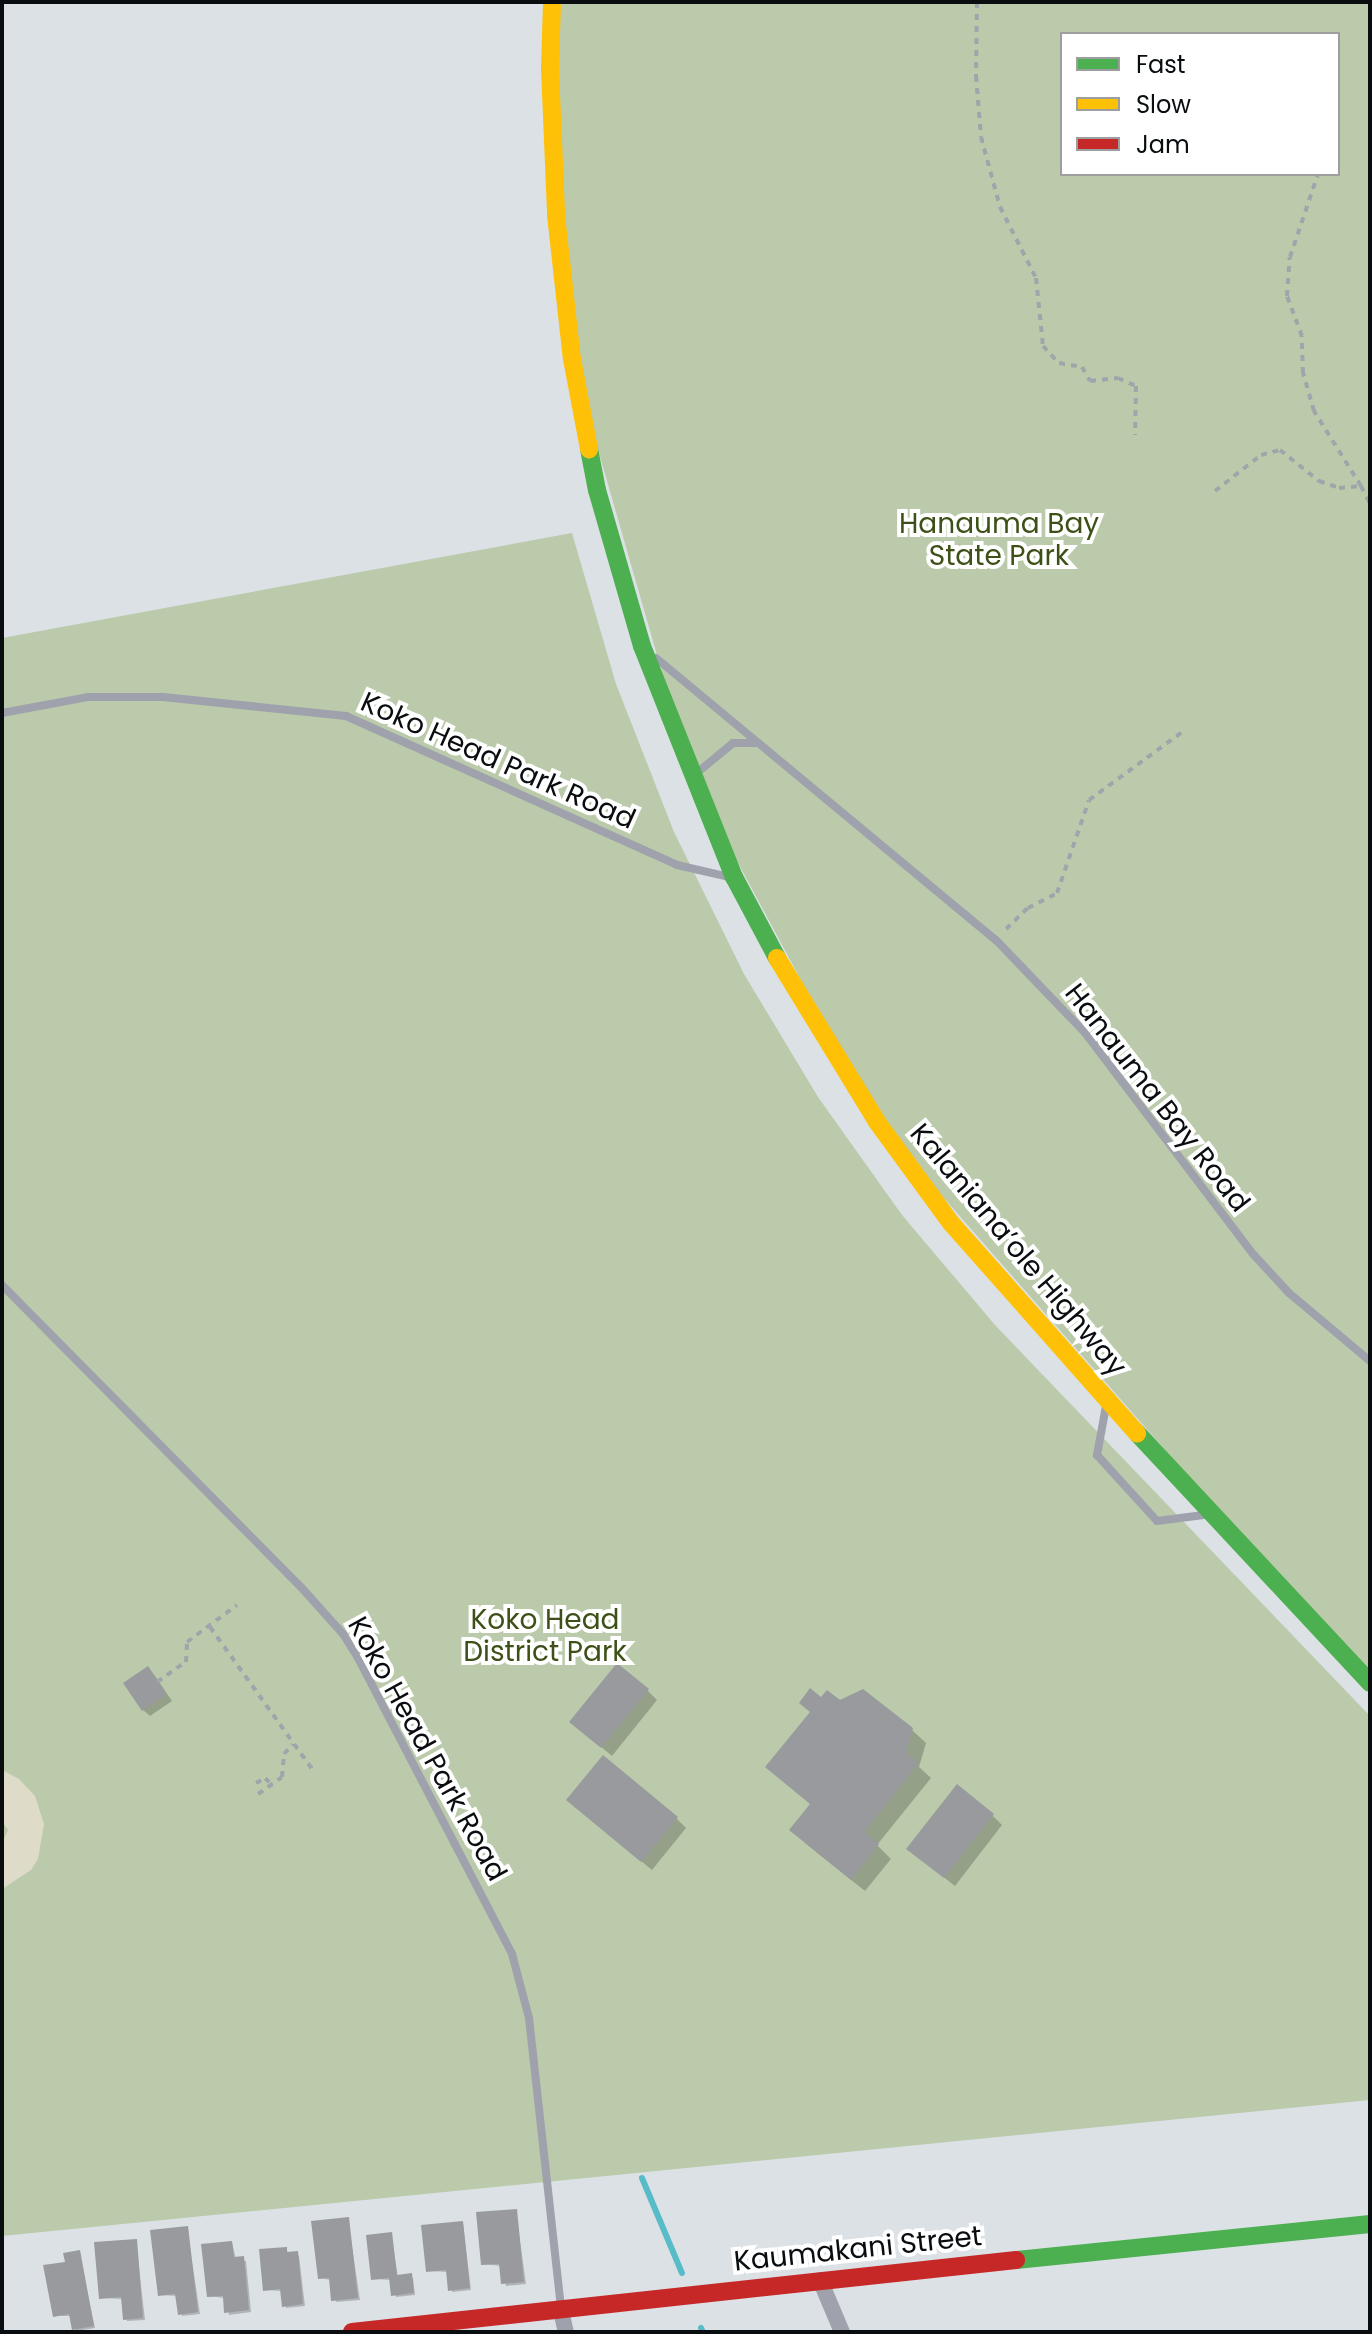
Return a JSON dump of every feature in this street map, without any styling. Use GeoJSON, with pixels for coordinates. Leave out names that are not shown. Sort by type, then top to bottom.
{"type":"FeatureCollection","features":[{"type":"Feature","properties":{"kind":"main road","name":"Kalaniana’ole Highway"},"geometry":{"type":"LineString","coordinates":[[552,2],[550,69],[556,215],[572,359],[597,490],[642,646],[734,877],[786,974],[877,1122],[951,1223],[1107,1401],[1370,1683]]}},
{"type":"Feature","properties":{"kind":"main road","name":"Kaumakani Street"},"geometry":{"type":"LineString","coordinates":[[352,2332],[1370,2224]]}},
{"type":"Feature","properties":{"kind":"street"},"geometry":{"type":"LineString","coordinates":[[820,2280],[842,2332]]}},
{"type":"Feature","properties":{"kind":"street"},"geometry":{"type":"LineString","coordinates":[[561,2311],[566,2332]]}},
{"type":"Feature","properties":{"kind":"lane","name":"Hanauma Bay Road"},"geometry":{"type":"LineString","coordinates":[[642,646],[996,940],[1086,1034],[1253,1254],[1289,1293],[1370,1361]]}},
{"type":"Feature","properties":{"kind":"lane","name":"Koko Head Park Road"},"geometry":{"type":"LineString","coordinates":[[2,713],[88,697],[163,697],[346,716],[677,865],[711,875],[734,877]]}},
{"type":"Feature","properties":{"kind":"lane"},"geometry":{"type":"LineString","coordinates":[[692,777],[733,743],[759,743]]}},
{"type":"Feature","properties":{"kind":"lane","name":"Koko Head Park Road"},"geometry":{"type":"LineString","coordinates":[[2,1285],[301,1587],[343,1634],[358,1658],[512,1954],[529,2018],[561,2311]]}},
{"type":"Feature","properties":{"kind":"lane"},"geometry":{"type":"LineString","coordinates":[[1107,1401],[1097,1455],[1157,1521],[1210,1514]]}},
{"type":"Feature","properties":{"kind":"path"},"geometry":{"type":"LineString","coordinates":[[977,2],[976,76],[981,137],[1000,207],[1036,278],[1043,346],[1059,363],[1082,367],[1090,381],[1118,378],[1136,386],[1135,435]]}},
{"type":"Feature","properties":{"kind":"path"},"geometry":{"type":"LineString","coordinates":[[1317,176],[1290,257],[1287,296],[1302,336],[1303,373],[1314,411],[1370,504]]}},
{"type":"Feature","properties":{"kind":"path"},"geometry":{"type":"LineString","coordinates":[[1215,491],[1261,455],[1280,450],[1319,481],[1339,488],[1361,486]]}},
{"type":"Feature","properties":{"kind":"path"},"geometry":{"type":"LineString","coordinates":[[996,940],[1028,908],[1057,893],[1089,800],[1185,730]]}},
{"type":"Feature","properties":{"kind":"path"},"geometry":{"type":"LineString","coordinates":[[157,1682],[186,1662],[187,1642],[237,1605]]}},
{"type":"Feature","properties":{"kind":"path"},"geometry":{"type":"LineString","coordinates":[[210,1627],[315,1773]]}},
{"type":"Feature","properties":{"kind":"path"},"geometry":{"type":"LineString","coordinates":[[258,1794],[284,1773],[284,1754],[293,1744]]}},
{"type":"Feature","properties":{"kind":"path"},"geometry":{"type":"LineString","coordinates":[[256,1783],[265,1778],[271,1784]]}},
{"type":"Feature","properties":{"kind":"green space","name":"Hanauma Bay State Park"},"geometry":{"type":"Polygon","coordinates":[[[552,2],[1370,2],[1370,1683],[877,1122],[692,777],[572,359],[552,2]]]}},
{"type":"Feature","properties":{"kind":"green space","name":"Koko Head District Park"},"geometry":{"type":"Polygon","coordinates":[[[572,533],[616,684],[674,832],[744,974],[818,1097],[902,1215],[995,1325],[1370,1716],[1370,2100],[2,2236],[2,638],[572,533]]]}},
{"type":"Feature","properties":{"kind":"sand"},"geometry":{"type":"Polygon","coordinates":[[[2,1770],[19,1779],[35,1796],[44,1824],[38,1859],[31,1870],[2,1889],[2,1843],[8,1830],[2,1821],[2,1770]]]}},
{"type":"Feature","properties":{"kind":"building"},"geometry":{"type":"Polygon","coordinates":[[[617,1663],[649,1689],[601,1748],[569,1722],[617,1663]]]}},
{"type":"Feature","properties":{"kind":"building"},"geometry":{"type":"Polygon","coordinates":[[[148,1666],[167,1694],[142,1711],[123,1683],[148,1666]]]}},
{"type":"Feature","properties":{"kind":"building"},"geometry":{"type":"Polygon","coordinates":[[[810,1688],[821,1697],[827,1690],[840,1700],[863,1689],[913,1728],[906,1753],[919,1763],[864,1832],[879,1844],[851,1880],[789,1830],[810,1804],[765,1767],[810,1712],[799,1703],[810,1688]]]}},
{"type":"Feature","properties":{"kind":"building"},"geometry":{"type":"Polygon","coordinates":[[[603,1755],[678,1817],[641,1862],[566,1800],[603,1755]]]}},
{"type":"Feature","properties":{"kind":"building"},"geometry":{"type":"Polygon","coordinates":[[[957,1784],[994,1814],[944,1878],[906,1849],[957,1784]]]}},
{"type":"Feature","properties":{"kind":"building"},"geometry":{"type":"Polygon","coordinates":[[[517,2209],[524,2282],[501,2284],[499,2264],[481,2265],[476,2212],[517,2209]]]}},
{"type":"Feature","properties":{"kind":"building"},"geometry":{"type":"Polygon","coordinates":[[[349,2217],[358,2298],[331,2301],[329,2278],[318,2279],[311,2221],[349,2217]]]}},
{"type":"Feature","properties":{"kind":"building"},"geometry":{"type":"Polygon","coordinates":[[[463,2221],[470,2288],[448,2291],[446,2270],[426,2272],[421,2225],[463,2221]]]}},
{"type":"Feature","properties":{"kind":"building"},"geometry":{"type":"Polygon","coordinates":[[[188,2226],[198,2312],[178,2315],[175,2294],[158,2296],[150,2230],[188,2226]]]}},
{"type":"Feature","properties":{"kind":"building"},"geometry":{"type":"Polygon","coordinates":[[[392,2232],[397,2275],[412,2273],[414,2293],[391,2296],[389,2278],[371,2280],[366,2235],[392,2232]]]}},
{"type":"Feature","properties":{"kind":"building"},"geometry":{"type":"Polygon","coordinates":[[[137,2239],[143,2318],[123,2320],[121,2297],[99,2299],[94,2242],[137,2239]]]}},
{"type":"Feature","properties":{"kind":"building"},"geometry":{"type":"Polygon","coordinates":[[[232,2241],[234,2257],[244,2256],[249,2310],[224,2313],[223,2296],[207,2297],[201,2244],[232,2241]]]}},
{"type":"Feature","properties":{"kind":"building"},"geometry":{"type":"Polygon","coordinates":[[[287,2247],[287,2252],[298,2251],[303,2304],[282,2307],[280,2289],[263,2291],[259,2249],[287,2247]]]}},
{"type":"Feature","properties":{"kind":"building"},"geometry":{"type":"Polygon","coordinates":[[[80,2250],[94,2326],[72,2330],[69,2314],[53,2317],[43,2265],[65,2262],[63,2253],[80,2250]]]}},
{"type":"Feature","properties":{"kind":"waterway"},"geometry":{"type":"LineString","coordinates":[[642,2178],[682,2273]]}},
{"type":"Feature","properties":{"kind":"waterway"},"geometry":{"type":"LineString","coordinates":[[701,2328],[703,2332]]}},
{"type":"Feature","properties":{"kind":"traffic: fast"},"geometry":{"type":"LineString","coordinates":[[589,449],[597,490],[642,646],[734,877],[777,958]]}},
{"type":"Feature","properties":{"kind":"traffic: fast"},"geometry":{"type":"LineString","coordinates":[[1137,1433],[1370,1683]]}},
{"type":"Feature","properties":{"kind":"traffic: fast"},"geometry":{"type":"LineString","coordinates":[[1016,2260],[1370,2224]]}},
{"type":"Feature","properties":{"kind":"traffic: slow"},"geometry":{"type":"LineString","coordinates":[[552,2],[550,69],[556,215],[572,359],[589,449]]}},
{"type":"Feature","properties":{"kind":"traffic: slow"},"geometry":{"type":"LineString","coordinates":[[777,958],[877,1122],[951,1223],[1137,1433]]}},
{"type":"Feature","properties":{"kind":"traffic: jam"},"geometry":{"type":"LineString","coordinates":[[352,2332],[1016,2260]]}}]}
